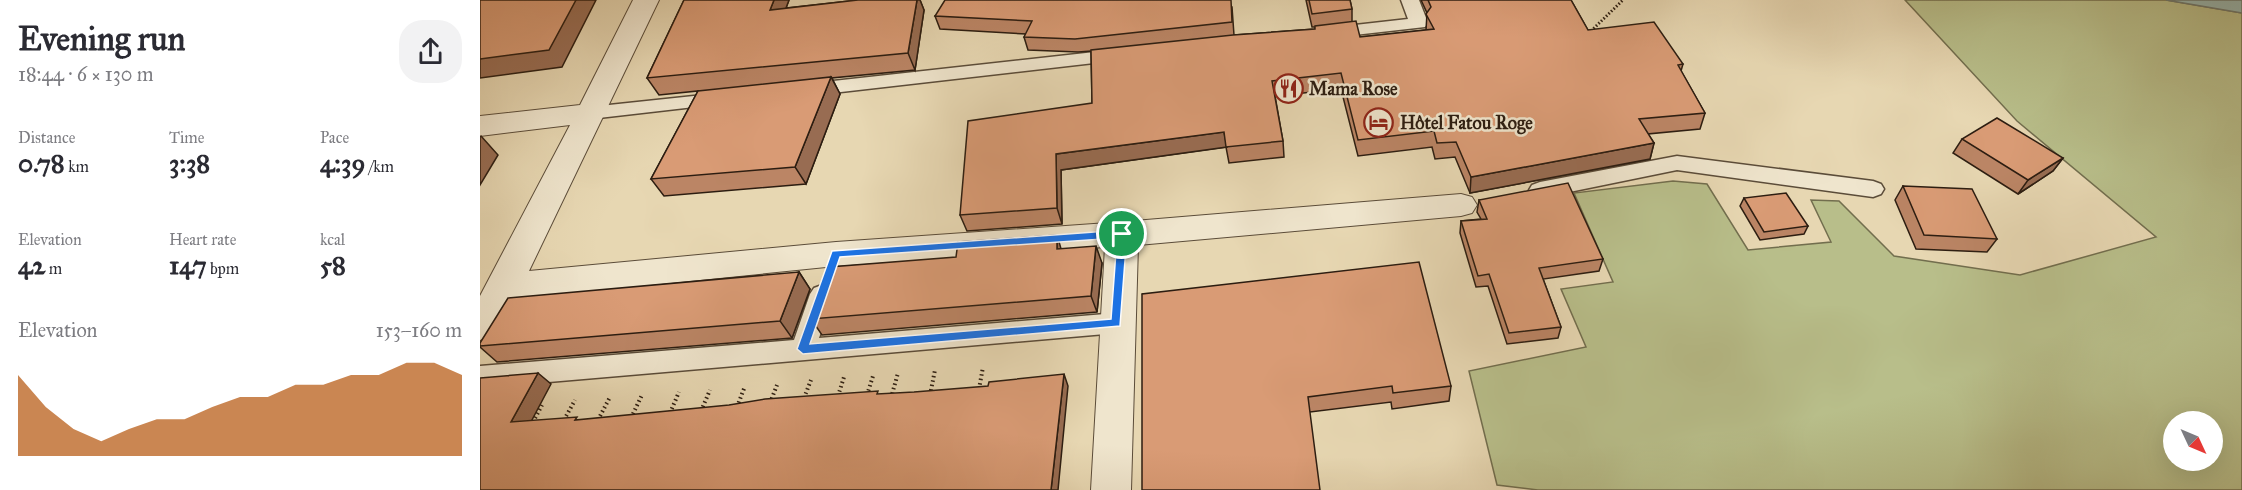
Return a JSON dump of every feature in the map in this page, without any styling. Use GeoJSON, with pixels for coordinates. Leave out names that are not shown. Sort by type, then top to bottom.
{"type":"FeatureCollection","features":[{"type":"Feature","properties":{"kind":"street"},"geometry":{"type":"LineString","coordinates":[[480,326],[492,289],[590,113],[646,0]]}},
{"type":"Feature","properties":{"kind":"street"},"geometry":{"type":"LineString","coordinates":[[480,126],[590,113]]}},
{"type":"Feature","properties":{"kind":"street"},"geometry":{"type":"LineString","coordinates":[[492,289],[836,254],[1122,234],[1472,203]]}},
{"type":"Feature","properties":{"kind":"street"},"geometry":{"type":"LineString","coordinates":[[1111,490],[1116,323],[1122,234]]}},
{"type":"Feature","properties":{"kind":"lane"},"geometry":{"type":"LineString","coordinates":[[1312,34],[1419,23],[1410,0]]}},
{"type":"Feature","properties":{"kind":"lane"},"geometry":{"type":"LineString","coordinates":[[791,91],[1134,54]]}},
{"type":"Feature","properties":{"kind":"lane"},"geometry":{"type":"LineString","coordinates":[[590,113],[744,97]]}},
{"type":"Feature","properties":{"kind":"lane"},"geometry":{"type":"LineString","coordinates":[[1518,194],[1677,164],[1873,189]]}},
{"type":"Feature","properties":{"kind":"lane"},"geometry":{"type":"LineString","coordinates":[[804,349],[836,254]]}},
{"type":"Feature","properties":{"kind":"lane"},"geometry":{"type":"LineString","coordinates":[[480,377],[1116,323]]}},
{"type":"Feature","properties":{"kind":"path"},"geometry":{"type":"LineString","coordinates":[[1587,35],[1623,0]]}},
{"type":"Feature","properties":{"kind":"path"},"geometry":{"type":"LineString","coordinates":[[977,400],[988,333]]}},
{"type":"Feature","properties":{"kind":"path"},"geometry":{"type":"LineString","coordinates":[[928,404],[942,338]]}},
{"type":"Feature","properties":{"kind":"path"},"geometry":{"type":"LineString","coordinates":[[867,397],[894,342]]}},
{"type":"Feature","properties":{"kind":"path"},"geometry":{"type":"LineString","coordinates":[[889,406],[894,342]]}},
{"type":"Feature","properties":{"kind":"path"},"geometry":{"type":"LineString","coordinates":[[838,399],[854,345]]}},
{"type":"Feature","properties":{"kind":"path"},"geometry":{"type":"LineString","coordinates":[[803,402],[804,349]]}},
{"type":"Feature","properties":{"kind":"path"},"geometry":{"type":"LineString","coordinates":[[766,414],[804,349]]}},
{"type":"Feature","properties":{"kind":"path"},"geometry":{"type":"LineString","coordinates":[[733,417],[756,353]]}},
{"type":"Feature","properties":{"kind":"path"},"geometry":{"type":"LineString","coordinates":[[698,420],[723,356]]}},
{"type":"Feature","properties":{"kind":"path"},"geometry":{"type":"LineString","coordinates":[[666,422],[694,358]]}},
{"type":"Feature","properties":{"kind":"path"},"geometry":{"type":"LineString","coordinates":[[628,425],[657,362]]}},
{"type":"Feature","properties":{"kind":"path"},"geometry":{"type":"LineString","coordinates":[[595,427],[626,364]]}},
{"type":"Feature","properties":{"kind":"path"},"geometry":{"type":"LineString","coordinates":[[560,428],[592,367]]}},
{"type":"Feature","properties":{"kind":"path"},"geometry":{"type":"LineString","coordinates":[[529,430],[560,370]]}},
{"type":"Feature","properties":{"kind":"green space"},"geometry":{"type":"Polygon","coordinates":[[[1905,0],[2166,0],[2242,13],[2242,490],[1538,490],[1497,485],[1469,371],[1586,347],[1561,289],[1613,282],[1574,193],[1673,181],[1707,184],[1748,250],[1831,242],[1811,200],[1839,201],[1894,256],[2020,275],[2156,237],[2017,121],[1905,0]]]}},
{"type":"Feature","properties":{"kind":"water"},"geometry":{"type":"Polygon","coordinates":[[[2166,0],[2242,0],[2242,13],[2166,0]]]}},
{"type":"Feature","properties":{"kind":"building"},"geometry":{"type":"Polygon","coordinates":[[[480,0],[576,0],[549,50],[480,59],[480,0]]]}},
{"type":"Feature","properties":{"kind":"building"},"geometry":{"type":"Polygon","coordinates":[[[684,0],[774,0],[770,10],[858,0],[917,0],[908,53],[647,78],[684,0]]]}},
{"type":"Feature","properties":{"kind":"building"},"geometry":{"type":"Polygon","coordinates":[[[945,0],[1231,0],[1232,22],[1075,39],[1024,37],[1032,21],[935,16],[945,0]]]}},
{"type":"Feature","properties":{"kind":"building"},"geometry":{"type":"Polygon","coordinates":[[[1309,0],[1350,0],[1352,9],[1312,14],[1309,0]]]}},
{"type":"Feature","properties":{"kind":"building"},"geometry":{"type":"Polygon","coordinates":[[[1428,0],[1571,0],[1588,30],[1654,22],[1683,64],[1678,65],[1705,113],[1639,119],[1654,143],[1471,177],[1456,142],[1437,143],[1434,131],[1358,140],[1341,73],[1272,81],[1283,141],[1226,147],[1224,132],[1056,154],[1057,208],[960,215],[968,121],[1092,103],[1091,50],[1315,29],[1315,26],[1356,21],[1360,37],[1434,29],[1426,14],[1431,7],[1428,0]]]}},
{"type":"Feature","properties":{"kind":"building"},"geometry":{"type":"Polygon","coordinates":[[[831,77],[795,167],[651,179],[698,91],[831,77]]]}},
{"type":"Feature","properties":{"kind":"building"},"geometry":{"type":"Polygon","coordinates":[[[1997,118],[2063,158],[2028,180],[1962,139],[1997,118]]]}},
{"type":"Feature","properties":{"kind":"building"},"geometry":{"type":"Polygon","coordinates":[[[1568,183],[1603,259],[1539,268],[1561,327],[1509,333],[1489,274],[1478,276],[1461,221],[1487,219],[1479,200],[1568,183]]]}},
{"type":"Feature","properties":{"kind":"building"},"geometry":{"type":"Polygon","coordinates":[[[1903,186],[1972,189],[1997,239],[1924,235],[1903,186]]]}},
{"type":"Feature","properties":{"kind":"building"},"geometry":{"type":"Polygon","coordinates":[[[1786,193],[1808,226],[1764,232],[1744,198],[1786,193]]]}},
{"type":"Feature","properties":{"kind":"building"},"geometry":{"type":"Polygon","coordinates":[[[1057,235],[1057,249],[1096,246],[1091,296],[811,319],[829,267],[956,257],[958,242],[1057,235]]]}},
{"type":"Feature","properties":{"kind":"building"},"geometry":{"type":"Polygon","coordinates":[[[1419,262],[1451,386],[1393,393],[1392,386],[1308,397],[1320,490],[1142,490],[1142,294],[1419,262]]]}},
{"type":"Feature","properties":{"kind":"building"},"geometry":{"type":"Polygon","coordinates":[[[799,272],[780,321],[480,346],[508,298],[799,272]]]}},
{"type":"Feature","properties":{"kind":"building"},"geometry":{"type":"Polygon","coordinates":[[[538,373],[511,422],[577,417],[575,420],[729,405],[765,399],[988,386],[989,382],[1064,374],[1051,490],[480,490],[480,378],[538,373]]]}},
{"type":"Feature","properties":{"kind":"place","name":"Mama Rose"},"geometry":{"type":"Point","coordinates":[1288,89]}},
{"type":"Feature","properties":{"kind":"place","name":"Hôtel Fatou Roge"},"geometry":{"type":"Point","coordinates":[1379,123]}},
{"type":"Feature","properties":{"kind":"route"},"geometry":{"type":"LineString","coordinates":[[1122,234],[1116,323],[803,349],[836,254],[1122,234]]}}]}
